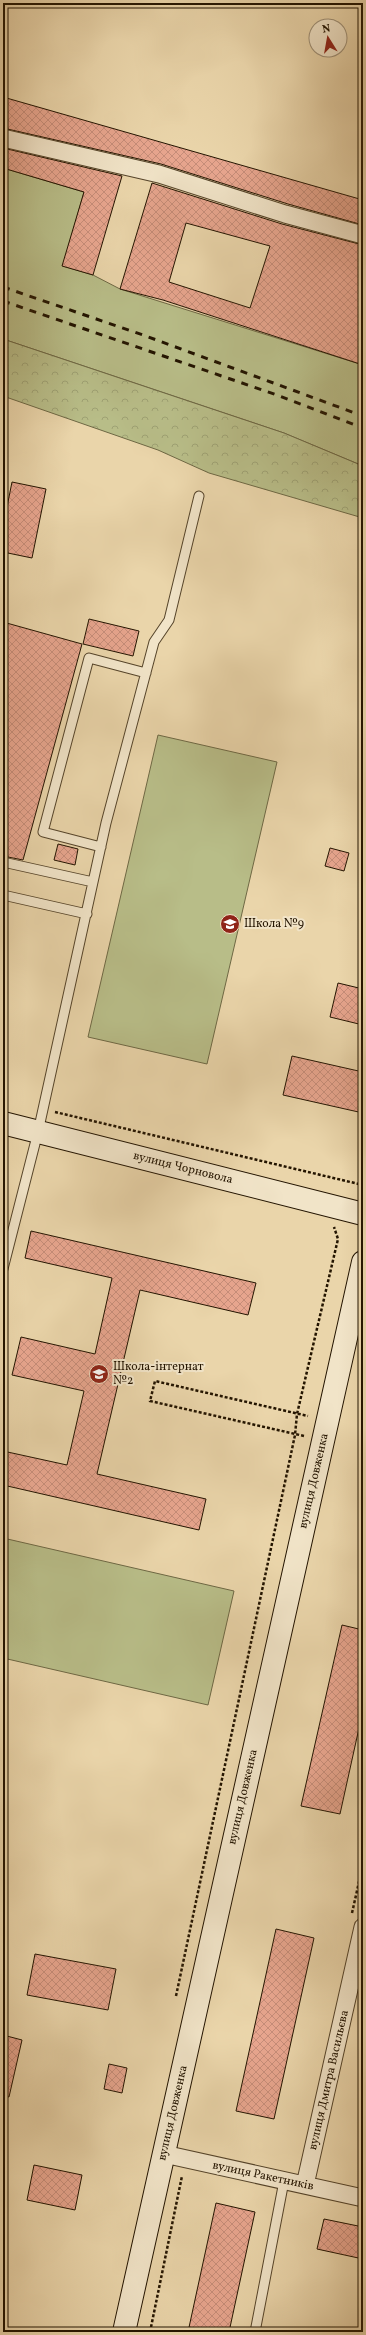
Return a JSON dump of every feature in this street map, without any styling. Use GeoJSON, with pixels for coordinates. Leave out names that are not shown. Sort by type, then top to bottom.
{"type":"FeatureCollection","features":[{"type":"Feature","properties":{"kind":"street"},"geometry":{"type":"LineString","coordinates":[[3,138],[159,174],[285,214],[363,235]]}},
{"type":"Feature","properties":{"kind":"street","name":"вулиця Чорновола"},"geometry":{"type":"LineString","coordinates":[[3,1123],[363,1214]]}},
{"type":"Feature","properties":{"kind":"street","name":"вулиця Довженка"},"geometry":{"type":"LineString","coordinates":[[124,2332],[363,1262]]}},
{"type":"Feature","properties":{"kind":"street","name":"вулиця Дмитра Васильєва"},"geometry":{"type":"LineString","coordinates":[[305,2185],[363,1927]]}},
{"type":"Feature","properties":{"kind":"street","name":"вулиця Ракетників"},"geometry":{"type":"LineString","coordinates":[[164,2154],[363,2198]]}},
{"type":"Feature","properties":{"kind":"lane"},"geometry":{"type":"LineString","coordinates":[[3,1269],[38,1132],[87,914],[100,847],[154,642],[169,620],[199,496]]}},
{"type":"Feature","properties":{"kind":"lane"},"geometry":{"type":"LineString","coordinates":[[100,847],[43,832],[89,658],[146,673]]}},
{"type":"Feature","properties":{"kind":"lane"},"geometry":{"type":"LineString","coordinates":[[3,862],[93,882]]}},
{"type":"Feature","properties":{"kind":"lane"},"geometry":{"type":"LineString","coordinates":[[3,896],[87,914]]}},
{"type":"Feature","properties":{"kind":"lane"},"geometry":{"type":"LineString","coordinates":[[255,2332],[284,2181]]}},
{"type":"Feature","properties":{"kind":"path"},"geometry":{"type":"LineString","coordinates":[[43,1109],[363,1185]]}},
{"type":"Feature","properties":{"kind":"path"},"geometry":{"type":"LineString","coordinates":[[175,2004],[295,1434],[297,1414],[338,1239],[333,1223]]}},
{"type":"Feature","properties":{"kind":"path"},"geometry":{"type":"LineString","coordinates":[[155,1381],[297,1414],[325,1431],[295,1434],[150,1401],[155,1381]]}},
{"type":"Feature","properties":{"kind":"green space"},"geometry":{"type":"Polygon","coordinates":[[[3,168],[84,192],[63,266],[93,275],[120,289],[363,365],[363,466],[284,433],[3,339],[3,168]]]}},
{"type":"Feature","properties":{"kind":"green space"},"geometry":{"type":"Polygon","coordinates":[[[3,339],[284,433],[363,466],[363,518],[209,473],[158,450],[3,396],[3,339]]]}},
{"type":"Feature","properties":{"kind":"green space"},"geometry":{"type":"Polygon","coordinates":[[[158,735],[277,762],[207,1064],[88,1037],[158,735]]]}},
{"type":"Feature","properties":{"kind":"green space"},"geometry":{"type":"Polygon","coordinates":[[[3,1538],[234,1591],[208,1705],[3,1658],[3,1538]]]}},
{"type":"Feature","properties":{"kind":"building"},"geometry":{"type":"Polygon","coordinates":[[[3,97],[363,200],[363,225],[288,204],[161,164],[3,128],[3,97]]]}},
{"type":"Feature","properties":{"kind":"building"},"geometry":{"type":"Polygon","coordinates":[[[3,148],[122,176],[93,275],[62,266],[84,192],[3,168],[3,148]]]}},
{"type":"Feature","properties":{"kind":"building"},"geometry":{"type":"Polygon","coordinates":[[[152,183],[282,224],[363,245],[363,365],[163,300],[120,289],[152,183]],[[186,223],[169,282],[250,308],[270,246],[186,223]]]}},
{"type":"Feature","properties":{"kind":"building"},"geometry":{"type":"Polygon","coordinates":[[[12,482],[46,489],[32,558],[3,552],[3,527],[12,482]]]}},
{"type":"Feature","properties":{"kind":"building"},"geometry":{"type":"Polygon","coordinates":[[[89,619],[139,631],[133,656],[83,644],[89,619]]]}},
{"type":"Feature","properties":{"kind":"building"},"geometry":{"type":"Polygon","coordinates":[[[3,622],[82,644],[23,860],[3,856],[3,622]]]}},
{"type":"Feature","properties":{"kind":"building"},"geometry":{"type":"Polygon","coordinates":[[[58,844],[78,849],[75,865],[54,860],[58,844]]]}},
{"type":"Feature","properties":{"kind":"building"},"geometry":{"type":"Polygon","coordinates":[[[330,848],[349,853],[344,871],[325,866],[330,848]]]}},
{"type":"Feature","properties":{"kind":"building"},"geometry":{"type":"Polygon","coordinates":[[[338,983],[363,989],[363,1025],[330,1017],[338,983]]]}},
{"type":"Feature","properties":{"kind":"building"},"geometry":{"type":"Polygon","coordinates":[[[292,1056],[363,1072],[363,1113],[283,1095],[292,1056]]]}},
{"type":"Feature","properties":{"kind":"building"},"geometry":{"type":"Polygon","coordinates":[[[31,1231],[256,1283],[248,1315],[140,1290],[97,1474],[206,1499],[199,1530],[3,1485],[3,1451],[67,1465],[84,1391],[12,1375],[21,1337],[95,1354],[112,1278],[25,1258],[31,1231]]]}},
{"type":"Feature","properties":{"kind":"building"},"geometry":{"type":"Polygon","coordinates":[[[342,1625],[363,1630],[363,1710],[340,1814],[301,1806],[342,1625]]]}},
{"type":"Feature","properties":{"kind":"building"},"geometry":{"type":"Polygon","coordinates":[[[276,1929],[314,1938],[274,2119],[236,2111],[276,1929]]]}},
{"type":"Feature","properties":{"kind":"building"},"geometry":{"type":"Polygon","coordinates":[[[35,1954],[116,1969],[108,2010],[27,1995],[35,1954]]]}},
{"type":"Feature","properties":{"kind":"building"},"geometry":{"type":"Polygon","coordinates":[[[3,2035],[22,2040],[9,2097],[3,2096],[3,2035]]]}},
{"type":"Feature","properties":{"kind":"building"},"geometry":{"type":"Polygon","coordinates":[[[109,2064],[127,2068],[122,2093],[104,2089],[109,2064]]]}},
{"type":"Feature","properties":{"kind":"building"},"geometry":{"type":"Polygon","coordinates":[[[34,2165],[82,2175],[75,2210],[27,2200],[34,2165]]]}},
{"type":"Feature","properties":{"kind":"building"},"geometry":{"type":"Polygon","coordinates":[[[216,2203],[255,2212],[229,2332],[188,2332],[216,2203]]]}},
{"type":"Feature","properties":{"kind":"building"},"geometry":{"type":"Polygon","coordinates":[[[324,2219],[363,2227],[363,2259],[317,2249],[324,2219]]]}},
{"type":"Feature","properties":{"kind":"railway"},"geometry":{"type":"LineString","coordinates":[[3,287],[143,335],[363,416]]}},
{"type":"Feature","properties":{"kind":"railway"},"geometry":{"type":"LineString","coordinates":[[3,301],[277,395],[363,428]]}},
{"type":"Feature","properties":{"kind":"place","name":"Школа №9"},"geometry":{"type":"Point","coordinates":[230,924]}},
{"type":"Feature","properties":{"kind":"place","name":"Школа-інтернат №2"},"geometry":{"type":"Point","coordinates":[99,1374]}}]}
